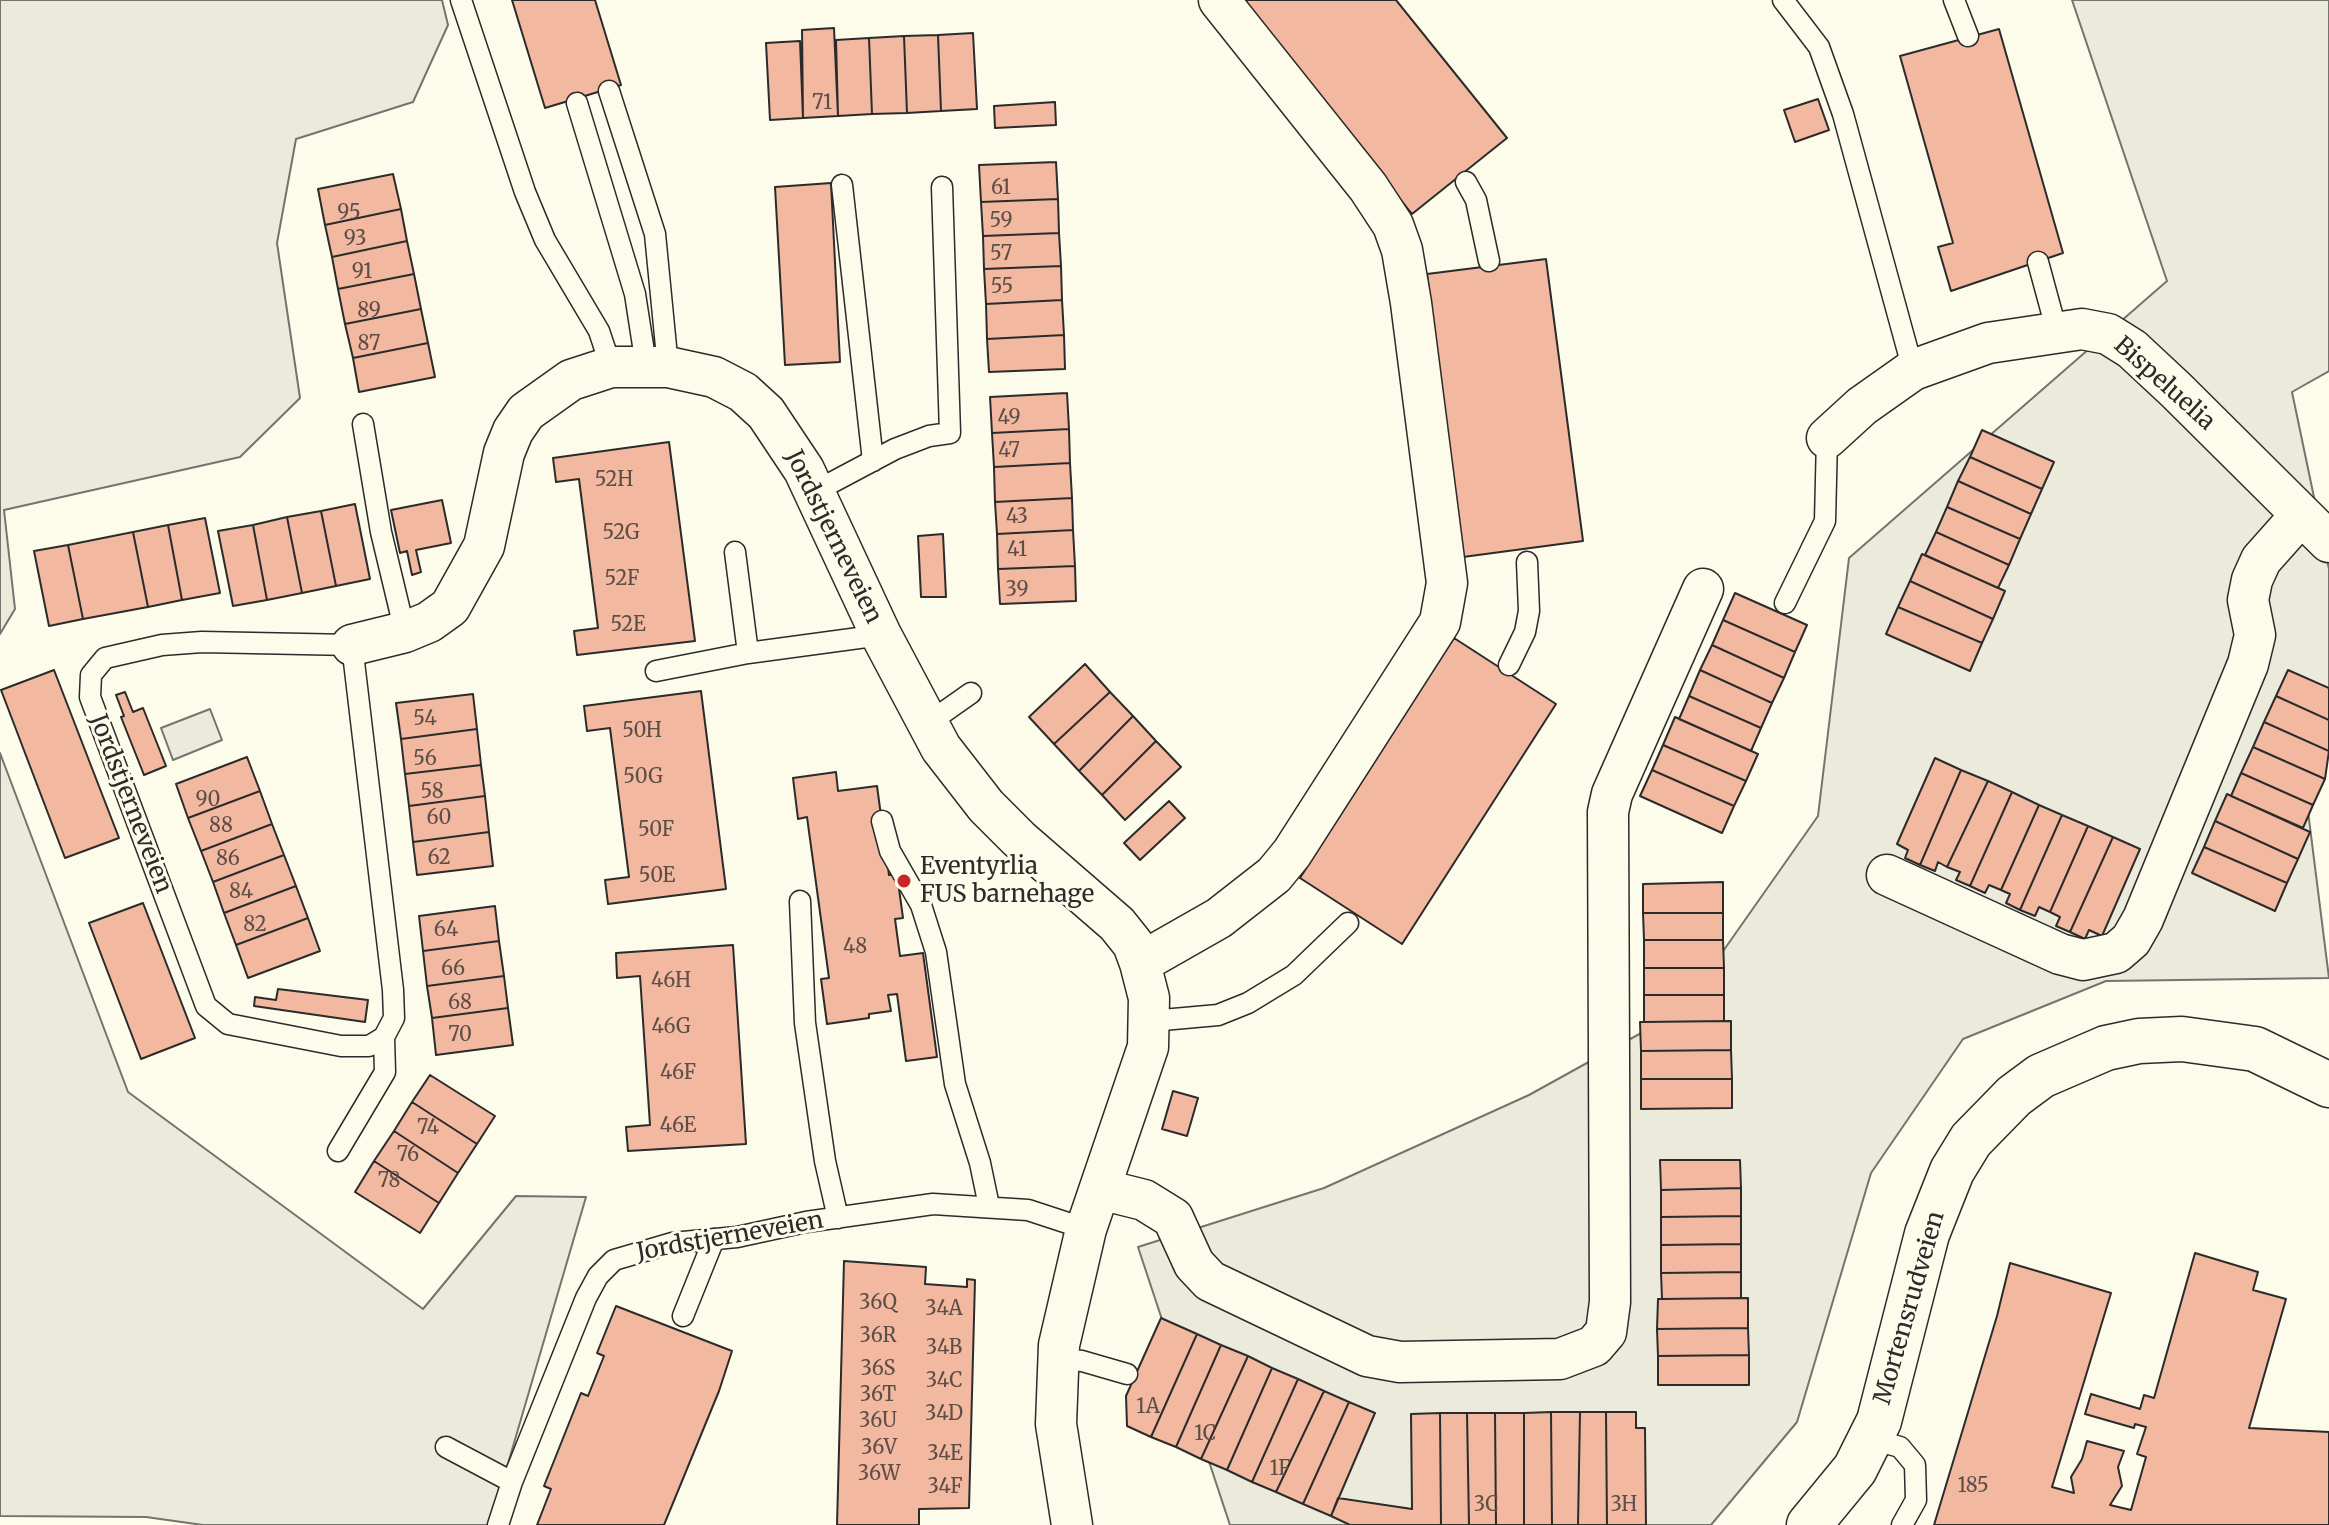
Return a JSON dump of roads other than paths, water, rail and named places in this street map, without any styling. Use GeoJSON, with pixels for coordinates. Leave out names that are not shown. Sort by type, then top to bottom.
{"type":"FeatureCollection","features":[{"type":"Feature","properties":{"kind":"street"},"geometry":{"type":"LineString","coordinates":[[1140,963],[1219,918],[1274,875],[1292,853],[1440,622],[1447,583],[1411,303],[1402,250],[1393,225],[1368,187],[1219,0]]}},
{"type":"Feature","properties":{"kind":"street","name":"Bispeluelia"},"geometry":{"type":"LineString","coordinates":[[1827,438],[1862,406],[1913,370],[1988,343],[2082,329],[2108,334],[2132,349],[2315,528]]}},
{"type":"Feature","properties":{"kind":"street","name":"Jordstjerneveien"},"geometry":{"type":"LineString","coordinates":[[352,645],[405,632],[429,622],[450,607],[484,546],[504,453],[526,412],[571,380],[641,366],[714,377],[743,392],[766,413],[785,439],[814,492],[927,724],[986,806],[1117,924],[1133,944],[1140,963],[1151,1021],[1140,1077],[1086,1229],[1067,1302],[1058,1359],[1056,1424],[1072,1525]]}},
{"type":"Feature","properties":{"kind":"street"},"geometry":{"type":"LineString","coordinates":[[1887,875],[2060,954],[2083,960],[2116,953],[2131,940],[2143,919],[2248,664],[2255,635],[2248,600],[2261,560],[2315,528]]}},
{"type":"Feature","properties":{"kind":"street"},"geometry":{"type":"LineString","coordinates":[[1100,1189],[1144,1200],[1173,1218],[1194,1264],[1210,1281],[1367,1356],[1400,1362],[1560,1359],[1594,1346],[1606,1332],[1610,1302],[1608,812],[1612,794],[1703,589]]}},
{"type":"Feature","properties":{"kind":"street","name":"Mortensrudveien"},"geometry":{"type":"LineString","coordinates":[[1809,1525],[1855,1469],[1871,1439],[1893,1373],[1927,1234],[1952,1171],[1971,1140],[2014,1096],[2041,1076],[2106,1048],[2139,1041],[2182,1039],[2255,1049],[2329,1085]]}},
{"type":"Feature","properties":{"kind":"lane"},"geometry":{"type":"LineString","coordinates":[[461,0],[525,192],[545,240],[599,331],[641,366]]}},
{"type":"Feature","properties":{"kind":"lane"},"geometry":{"type":"LineString","coordinates":[[1783,0],[1819,47],[1843,114],[1913,370]]}},
{"type":"Feature","properties":{"kind":"lane"},"geometry":{"type":"LineString","coordinates":[[1954,0],[1968,36]]}},
{"type":"Feature","properties":{"kind":"lane"},"geometry":{"type":"LineString","coordinates":[[609,91],[655,234],[641,366]]}},
{"type":"Feature","properties":{"kind":"lane"},"geometry":{"type":"LineString","coordinates":[[577,103],[635,294],[641,366]]}},
{"type":"Feature","properties":{"kind":"lane"},"geometry":{"type":"LineString","coordinates":[[1466,182],[1483,223],[1489,261]]}},
{"type":"Feature","properties":{"kind":"lane"},"geometry":{"type":"LineString","coordinates":[[842,185],[873,461]]}},
{"type":"Feature","properties":{"kind":"lane"},"geometry":{"type":"LineString","coordinates":[[814,492],[929,436],[950,433],[942,187]]}},
{"type":"Feature","properties":{"kind":"lane"},"geometry":{"type":"LineString","coordinates":[[2038,262],[2057,332]]}},
{"type":"Feature","properties":{"kind":"lane"},"geometry":{"type":"LineString","coordinates":[[363,424],[381,532],[405,632]]}},
{"type":"Feature","properties":{"kind":"lane","name":"Bispeluelia"},"geometry":{"type":"LineString","coordinates":[[1785,603],[1825,521],[1827,438]]}},
{"type":"Feature","properties":{"kind":"lane"},"geometry":{"type":"LineString","coordinates":[[735,552],[748,653]]}},
{"type":"Feature","properties":{"kind":"lane"},"geometry":{"type":"LineString","coordinates":[[1509,665],[1525,632],[1529,598],[1527,562]]}},
{"type":"Feature","properties":{"kind":"lane"},"geometry":{"type":"LineString","coordinates":[[656,671],[748,653],[881,635]]}},
{"type":"Feature","properties":{"kind":"lane","name":"Jordstjerneveien"},"geometry":{"type":"LineString","coordinates":[[352,645],[202,642],[131,650],[105,658],[91,675],[90,697],[206,1006],[228,1024],[341,1046],[369,1046],[384,1037]]}},
{"type":"Feature","properties":{"kind":"lane"},"geometry":{"type":"LineString","coordinates":[[338,1151],[385,1072],[384,1037],[394,1018],[352,645]]}},
{"type":"Feature","properties":{"kind":"lane"},"geometry":{"type":"LineString","coordinates":[[927,724],[971,693]]}},
{"type":"Feature","properties":{"kind":"lane"},"geometry":{"type":"LineString","coordinates":[[882,821],[890,851],[921,905],[936,952],[955,1084],[980,1163],[989,1206]]}},
{"type":"Feature","properties":{"kind":"lane"},"geometry":{"type":"LineString","coordinates":[[800,901],[805,1023],[825,1161],[838,1218]]}},
{"type":"Feature","properties":{"kind":"lane"},"geometry":{"type":"LineString","coordinates":[[1151,1021],[1218,1015],[1248,1003],[1294,975],[1348,923]]}},
{"type":"Feature","properties":{"kind":"lane","name":"Jordstjerneveien"},"geometry":{"type":"LineString","coordinates":[[498,1525],[512,1482],[598,1276],[614,1260],[640,1251],[933,1204],[1028,1210],[1086,1229]]}},
{"type":"Feature","properties":{"kind":"lane"},"geometry":{"type":"LineString","coordinates":[[683,1316],[714,1239]]}},
{"type":"Feature","properties":{"kind":"lane"},"geometry":{"type":"LineString","coordinates":[[1058,1359],[1082,1361],[1127,1374]]}},
{"type":"Feature","properties":{"kind":"lane"},"geometry":{"type":"LineString","coordinates":[[1871,1439],[1900,1447],[1915,1465],[1916,1500],[1902,1525]]}},
{"type":"Feature","properties":{"kind":"lane"},"geometry":{"type":"LineString","coordinates":[[446,1447],[512,1482]]}},
{"type":"Feature","properties":{"kind":"place","name":"Eventyrlia FUS barnehage"},"geometry":{"type":"Point","coordinates":[904,881]}}]}
